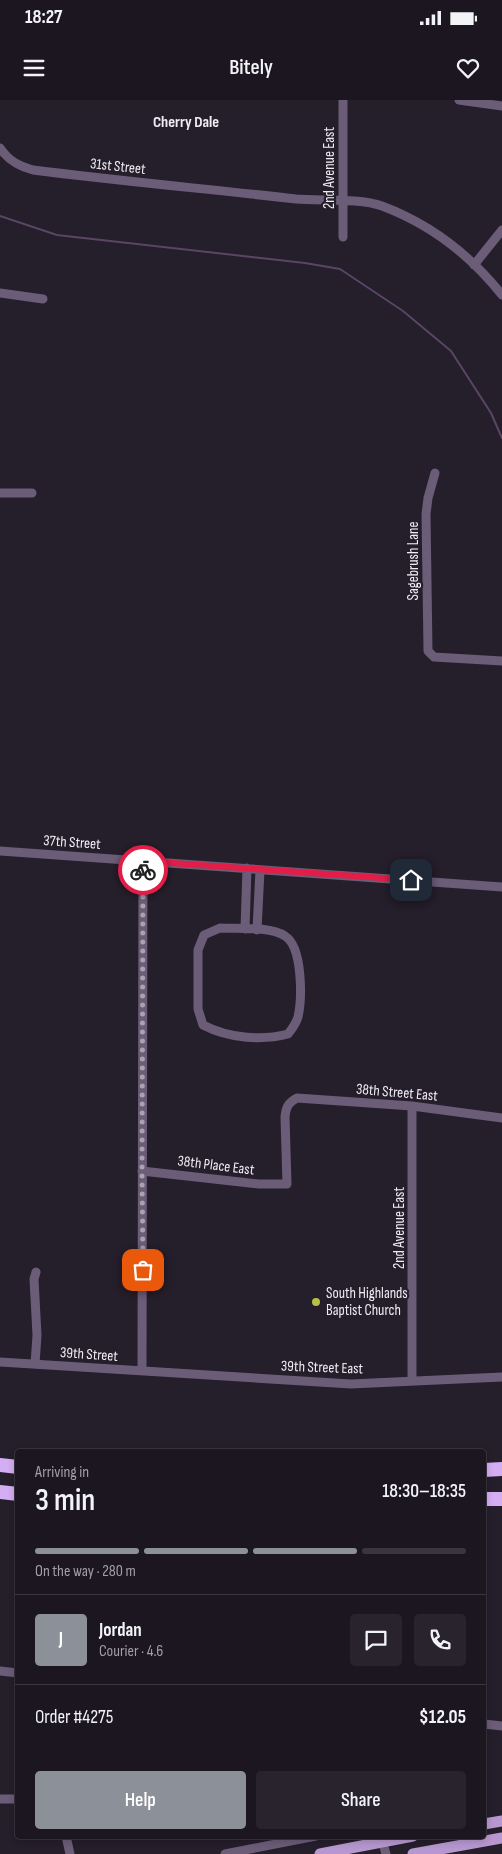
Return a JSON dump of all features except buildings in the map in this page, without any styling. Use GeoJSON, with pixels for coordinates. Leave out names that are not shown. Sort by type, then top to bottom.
{"type":"FeatureCollection","features":[{"type":"Feature","properties":{"kind":"highway"},"geometry":{"type":"LineString","coordinates":[[0,1466],[15,1467]]}},
{"type":"Feature","properties":{"kind":"highway"},"geometry":{"type":"LineString","coordinates":[[486,1470],[502,1469]]}},
{"type":"Feature","properties":{"kind":"highway"},"geometry":{"type":"LineString","coordinates":[[0,1492],[15,1494]]}},
{"type":"Feature","properties":{"kind":"highway"},"geometry":{"type":"LineString","coordinates":[[486,1500],[502,1498]]}},
{"type":"Feature","properties":{"kind":"main road"},"geometry":{"type":"LineString","coordinates":[[486,1821],[502,1821]]}},
{"type":"Feature","properties":{"kind":"main road"},"geometry":{"type":"LineString","coordinates":[[413,1854],[502,1838]]}},
{"type":"Feature","properties":{"kind":"main road"},"geometry":{"type":"LineString","coordinates":[[320,1854],[381,1839]]}},
{"type":"Feature","properties":{"kind":"street","name":"2nd Avenue East"},"geometry":{"type":"LineString","coordinates":[[343,100],[343,237]]}},
{"type":"Feature","properties":{"kind":"street"},"geometry":{"type":"LineString","coordinates":[[459,100],[502,106]]}},
{"type":"Feature","properties":{"kind":"street","name":"31st Street"},"geometry":{"type":"LineString","coordinates":[[2,151],[17,164],[33,170],[309,200],[373,204],[396,212],[446,240],[474,265],[502,295]]}},
{"type":"Feature","properties":{"kind":"street"},"geometry":{"type":"LineString","coordinates":[[474,265],[502,230]]}},
{"type":"Feature","properties":{"kind":"street"},"geometry":{"type":"LineString","coordinates":[[0,293],[43,299]]}},
{"type":"Feature","properties":{"kind":"street","name":"Sagebrush Lane"},"geometry":{"type":"LineString","coordinates":[[435,473],[426,514],[428,651],[434,657],[502,661]]}},
{"type":"Feature","properties":{"kind":"street"},"geometry":{"type":"LineString","coordinates":[[0,493],[32,493]]}},
{"type":"Feature","properties":{"kind":"street","name":"37th Street"},"geometry":{"type":"LineString","coordinates":[[0,851],[502,887]]}},
{"type":"Feature","properties":{"kind":"street"},"geometry":{"type":"LineString","coordinates":[[142,1371],[143,861]]}},
{"type":"Feature","properties":{"kind":"street"},"geometry":{"type":"LineString","coordinates":[[245,929],[247,868]]}},
{"type":"Feature","properties":{"kind":"street"},"geometry":{"type":"LineString","coordinates":[[257,930],[260,870]]}},
{"type":"Feature","properties":{"kind":"street"},"geometry":{"type":"LineString","coordinates":[[220,928],[245,929],[276,932],[285,936],[291,941],[297,954],[300,1001],[298,1018],[288,1034],[273,1038],[257,1038],[216,1032],[203,1025],[198,1009],[198,950],[204,935],[220,928]]}},
{"type":"Feature","properties":{"kind":"street","name":"38th Street East"},"geometry":{"type":"LineString","coordinates":[[287,1184],[284,1117],[290,1102],[297,1098],[412,1106],[502,1118]]}},
{"type":"Feature","properties":{"kind":"street","name":"2nd Avenue East"},"geometry":{"type":"LineString","coordinates":[[412,1106],[412,1380]]}},
{"type":"Feature","properties":{"kind":"street","name":"38th Place East"},"geometry":{"type":"LineString","coordinates":[[142,1171],[259,1184],[287,1184]]}},
{"type":"Feature","properties":{"kind":"street"},"geometry":{"type":"LineString","coordinates":[[35,1364],[37,1335],[34,1279],[36,1272]]}},
{"type":"Feature","properties":{"kind":"street","name":"39th Street"},"geometry":{"type":"LineString","coordinates":[[0,1362],[142,1371]]}},
{"type":"Feature","properties":{"kind":"street","name":"39th Street East"},"geometry":{"type":"LineString","coordinates":[[142,1371],[351,1384],[502,1377]]}},
{"type":"Feature","properties":{"kind":"street"},"geometry":{"type":"LineString","coordinates":[[0,1671],[15,1673]]}},
{"type":"Feature","properties":{"kind":"street"},"geometry":{"type":"LineString","coordinates":[[486,1724],[502,1726]]}},
{"type":"Feature","properties":{"kind":"street"},"geometry":{"type":"LineString","coordinates":[[0,1799],[15,1799]]}},
{"type":"Feature","properties":{"kind":"street"},"geometry":{"type":"LineString","coordinates":[[67,1839],[70,1854]]}},
{"type":"Feature","properties":{"kind":"street"},"geometry":{"type":"LineString","coordinates":[[225,1854],[301,1839]]}},
{"type":"Feature","properties":{"kind":"street"},"geometry":{"type":"LineString","coordinates":[[381,1839],[386,1854]]}},
{"type":"Feature","properties":{"kind":"waterway"},"geometry":{"type":"LineString","coordinates":[[0,216],[57,235],[305,263],[340,269],[403,311],[451,351],[491,413],[502,438]]}},
{"type":"Feature","properties":{"kind":"way so far"},"geometry":{"type":"LineString","coordinates":[[143,870],[143,1270]]}},
{"type":"Feature","properties":{"kind":"place","name":"South Highlands Baptist Church"},"geometry":{"type":"Point","coordinates":[316,1302]}},
{"type":"Feature","properties":{"kind":"district","name":"Cherry Dale"},"geometry":{"type":"Point","coordinates":[186,121]}},
{"type":"Feature","properties":{"kind":"route"},"geometry":{"type":"LineString","coordinates":[[143,870],[143,861],[411,880]]}}]}
